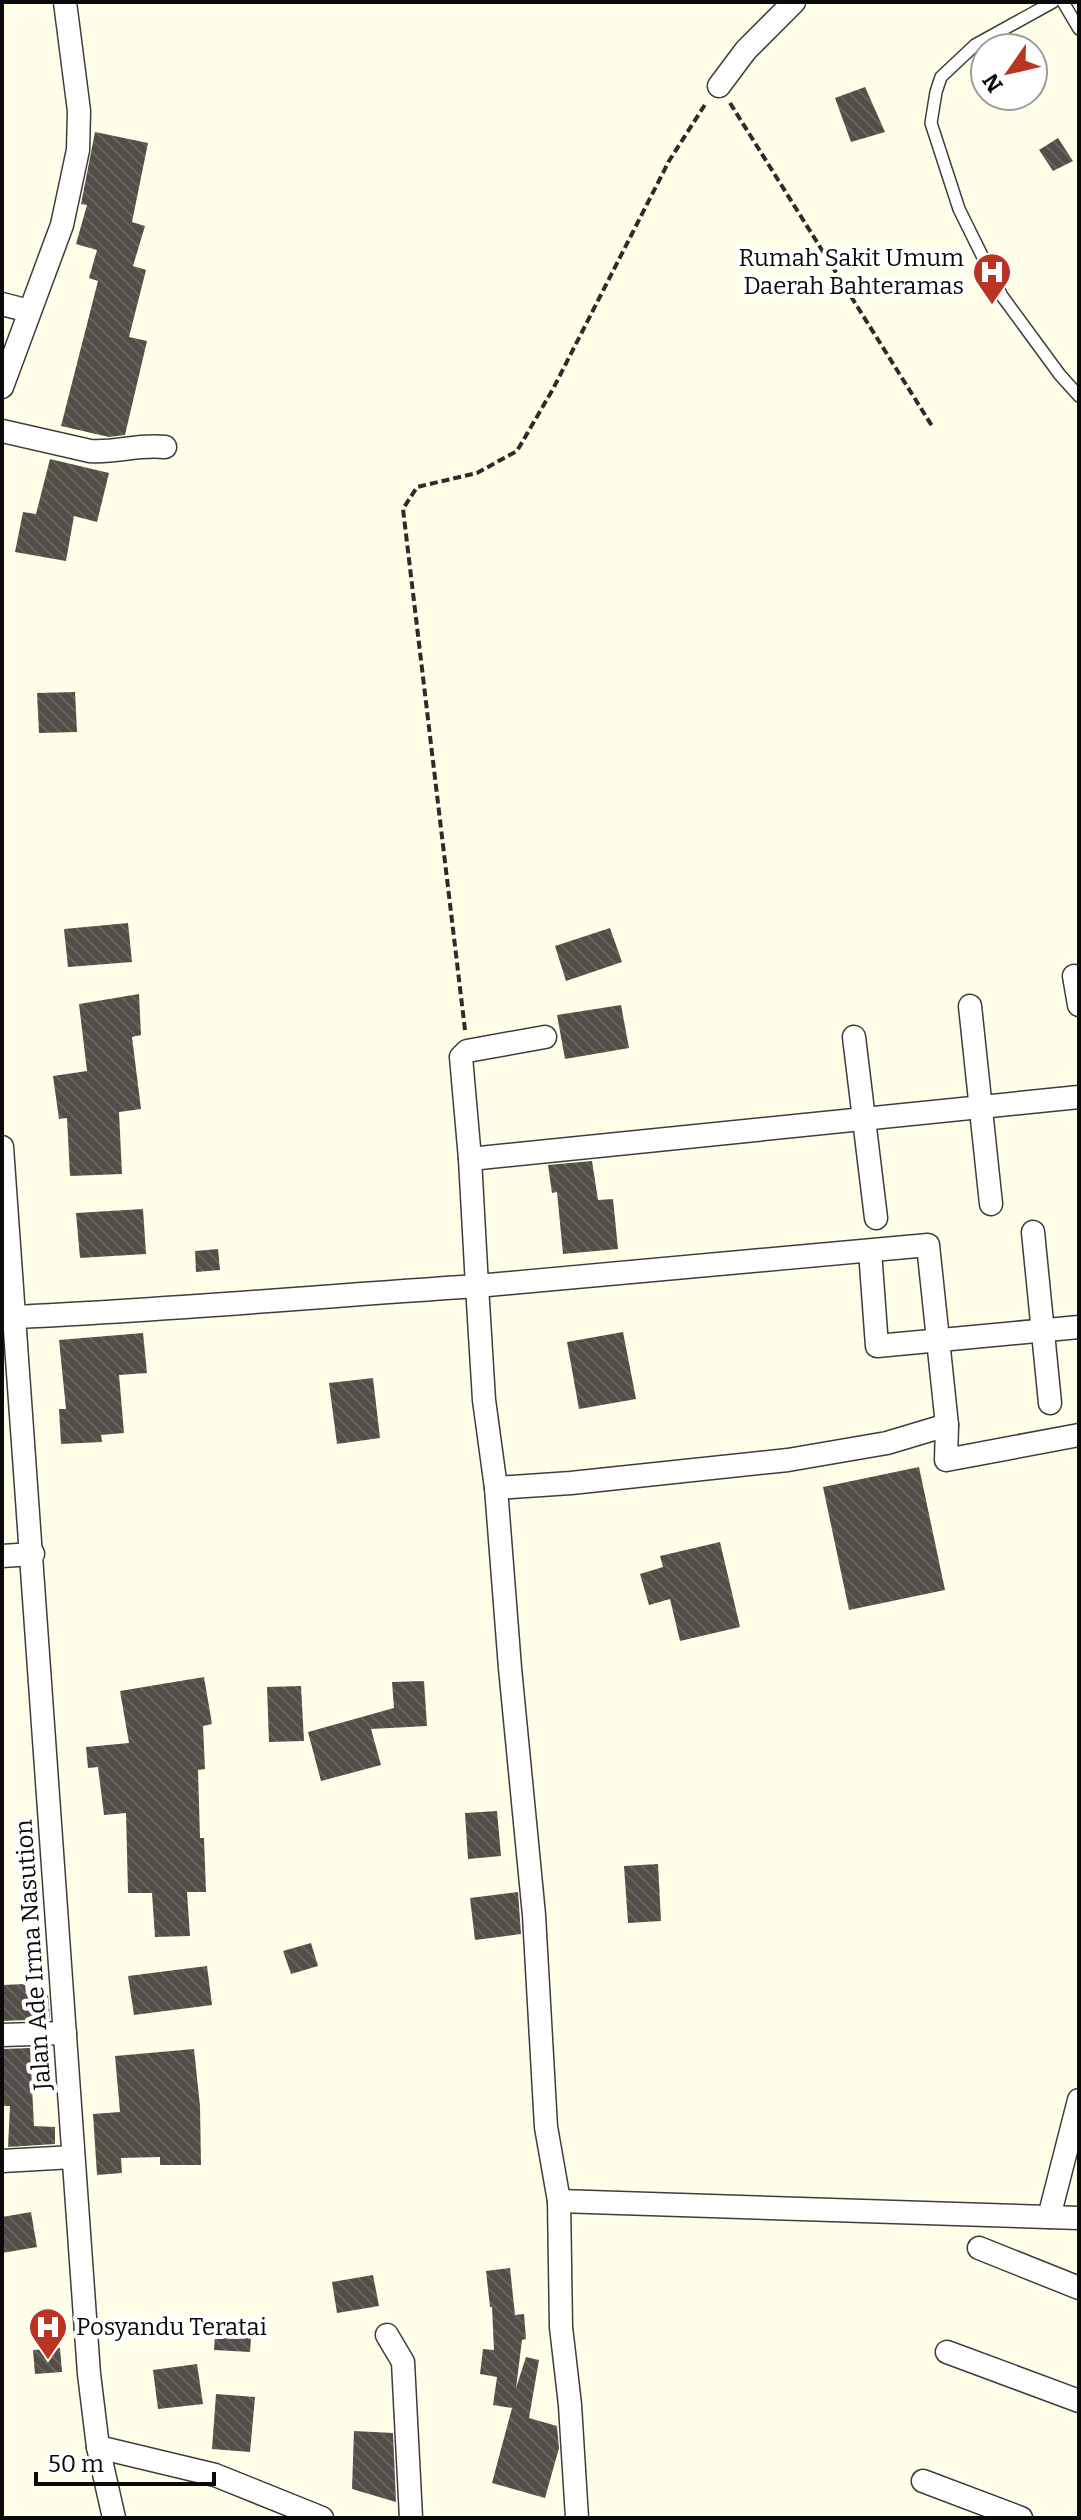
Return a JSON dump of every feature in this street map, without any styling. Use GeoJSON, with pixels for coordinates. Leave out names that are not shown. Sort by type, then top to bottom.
{"type":"FeatureCollection","features":[{"type":"Feature","properties":{"kind":"street"},"geometry":{"type":"LineString","coordinates":[[2,387],[62,225],[78,150],[79,111],[65,2]]}},
{"type":"Feature","properties":{"kind":"street"},"geometry":{"type":"LineString","coordinates":[[719,86],[746,50],[794,2]]}},
{"type":"Feature","properties":{"kind":"street"},"geometry":{"type":"LineString","coordinates":[[2,304],[29,311]]}},
{"type":"Feature","properties":{"kind":"street"},"geometry":{"type":"LineString","coordinates":[[2,431],[90,451],[104,452],[146,445],[165,447]]}},
{"type":"Feature","properties":{"kind":"street"},"geometry":{"type":"LineString","coordinates":[[1074,976],[1079,1005]]}},
{"type":"Feature","properties":{"kind":"street"},"geometry":{"type":"LineString","coordinates":[[970,1006],[991,1204]]}},
{"type":"Feature","properties":{"kind":"street"},"geometry":{"type":"LineString","coordinates":[[545,1037],[467,1051],[461,1057],[460,1066],[470,1159],[484,1400],[496,1488],[534,1915],[546,2127],[559,2201],[561,2327],[570,2405],[577,2518]]}},
{"type":"Feature","properties":{"kind":"street"},"geometry":{"type":"LineString","coordinates":[[854,1037],[876,1218]]}},
{"type":"Feature","properties":{"kind":"street"},"geometry":{"type":"LineString","coordinates":[[470,1159],[1079,1097]]}},
{"type":"Feature","properties":{"kind":"street","name":"Jalan Ade Irma Nasution"},"geometry":{"type":"LineString","coordinates":[[2,1147],[89,2374],[98,2447],[114,2518]]}},
{"type":"Feature","properties":{"kind":"street"},"geometry":{"type":"LineString","coordinates":[[1033,1232],[1050,1403]]}},
{"type":"Feature","properties":{"kind":"street"},"geometry":{"type":"LineString","coordinates":[[15,1317],[477,1286],[928,1245],[947,1425],[946,1460],[1079,1435]]}},
{"type":"Feature","properties":{"kind":"street"},"geometry":{"type":"LineString","coordinates":[[870,1251],[877,1346],[937,1343],[1079,1327]]}},
{"type":"Feature","properties":{"kind":"street"},"geometry":{"type":"LineString","coordinates":[[496,1488],[788,1460],[887,1443],[947,1425]]}},
{"type":"Feature","properties":{"kind":"street"},"geometry":{"type":"LineString","coordinates":[[2,1556],[33,1554]]}},
{"type":"Feature","properties":{"kind":"street"},"geometry":{"type":"LineString","coordinates":[[2,2035],[65,2033]]}},
{"type":"Feature","properties":{"kind":"street"},"geometry":{"type":"LineString","coordinates":[[1049,2217],[1079,2100]]}},
{"type":"Feature","properties":{"kind":"street"},"geometry":{"type":"LineString","coordinates":[[2,2161],[73,2157]]}},
{"type":"Feature","properties":{"kind":"street"},"geometry":{"type":"LineString","coordinates":[[559,2201],[1079,2218]]}},
{"type":"Feature","properties":{"kind":"street"},"geometry":{"type":"LineString","coordinates":[[979,2248],[1079,2288]]}},
{"type":"Feature","properties":{"kind":"street"},"geometry":{"type":"LineString","coordinates":[[387,2335],[403,2362],[411,2518]]}},
{"type":"Feature","properties":{"kind":"street"},"geometry":{"type":"LineString","coordinates":[[947,2352],[1079,2401]]}},
{"type":"Feature","properties":{"kind":"street"},"geometry":{"type":"LineString","coordinates":[[98,2447],[215,2475],[322,2518]]}},
{"type":"Feature","properties":{"kind":"street"},"geometry":{"type":"LineString","coordinates":[[923,2481],[1021,2518]]}},
{"type":"Feature","properties":{"kind":"lane"},"geometry":{"type":"LineString","coordinates":[[1053,2],[975,45],[941,77],[931,123],[959,209],[1002,296],[1079,396]]}},
{"type":"Feature","properties":{"kind":"lane"},"geometry":{"type":"LineString","coordinates":[[1063,2],[1079,29]]}},
{"type":"Feature","properties":{"kind":"path"},"geometry":{"type":"LineString","coordinates":[[467,1051],[403,509],[417,487],[477,473],[517,451],[553,389],[669,161],[719,86],[932,426]]}},
{"type":"Feature","properties":{"kind":"building"},"geometry":{"type":"Polygon","coordinates":[[[865,87],[885,132],[851,142],[835,98],[865,87]]]}},
{"type":"Feature","properties":{"kind":"building"},"geometry":{"type":"Polygon","coordinates":[[[95,132],[148,143],[132,222],[145,226],[133,266],[146,270],[129,337],[147,341],[125,435],[109,437],[61,426],[98,281],[89,278],[97,250],[76,244],[87,205],[81,204],[95,132]]]}},
{"type":"Feature","properties":{"kind":"building"},"geometry":{"type":"Polygon","coordinates":[[[1058,138],[1073,161],[1053,171],[1039,150],[1058,138]]]}},
{"type":"Feature","properties":{"kind":"building"},"geometry":{"type":"Polygon","coordinates":[[[50,459],[109,473],[97,522],[74,516],[66,561],[15,552],[23,512],[36,514],[50,459]]]}},
{"type":"Feature","properties":{"kind":"building"},"geometry":{"type":"Polygon","coordinates":[[[75,692],[77,732],[39,733],[37,693],[75,692]]]}},
{"type":"Feature","properties":{"kind":"building"},"geometry":{"type":"Polygon","coordinates":[[[128,923],[132,962],[68,967],[64,929],[128,923]]]}},
{"type":"Feature","properties":{"kind":"building"},"geometry":{"type":"Polygon","coordinates":[[[610,928],[622,962],[566,981],[555,946],[610,928]]]}},
{"type":"Feature","properties":{"kind":"building"},"geometry":{"type":"Polygon","coordinates":[[[139,994],[141,1035],[132,1037],[141,1109],[119,1112],[122,1174],[70,1176],[67,1118],[59,1119],[53,1076],[87,1071],[79,1004],[139,994]]]}},
{"type":"Feature","properties":{"kind":"building"},"geometry":{"type":"Polygon","coordinates":[[[621,1005],[629,1048],[565,1059],[557,1015],[621,1005]]]}},
{"type":"Feature","properties":{"kind":"building"},"geometry":{"type":"Polygon","coordinates":[[[592,1161],[598,1200],[613,1199],[618,1249],[563,1254],[557,1192],[552,1193],[548,1165],[592,1161]]]}},
{"type":"Feature","properties":{"kind":"building"},"geometry":{"type":"Polygon","coordinates":[[[143,1209],[146,1254],[80,1258],[76,1213],[143,1209]]]}},
{"type":"Feature","properties":{"kind":"building"},"geometry":{"type":"Polygon","coordinates":[[[218,1249],[220,1270],[196,1272],[195,1251],[218,1249]]]}},
{"type":"Feature","properties":{"kind":"building"},"geometry":{"type":"Polygon","coordinates":[[[623,1332],[636,1399],[579,1409],[567,1342],[623,1332]]]}},
{"type":"Feature","properties":{"kind":"building"},"geometry":{"type":"Polygon","coordinates":[[[143,1333],[147,1373],[119,1375],[124,1433],[101,1435],[102,1442],[61,1444],[59,1409],[66,1409],[59,1340],[143,1333]]]}},
{"type":"Feature","properties":{"kind":"building"},"geometry":{"type":"Polygon","coordinates":[[[373,1378],[380,1438],[337,1444],[329,1383],[373,1378]]]}},
{"type":"Feature","properties":{"kind":"building"},"geometry":{"type":"Polygon","coordinates":[[[919,1467],[945,1590],[849,1610],[823,1487],[919,1467]]]}},
{"type":"Feature","properties":{"kind":"building"},"geometry":{"type":"Polygon","coordinates":[[[720,1542],[740,1627],[680,1641],[670,1599],[649,1605],[640,1574],[663,1567],[660,1556],[720,1542]]]}},
{"type":"Feature","properties":{"kind":"building"},"geometry":{"type":"Polygon","coordinates":[[[204,1677],[212,1724],[203,1726],[205,1769],[198,1770],[200,1838],[204,1838],[206,1892],[187,1892],[190,1936],[155,1937],[152,1893],[128,1893],[126,1813],[104,1815],[98,1767],[88,1768],[86,1747],[129,1743],[120,1691],[204,1677]]]}},
{"type":"Feature","properties":{"kind":"building"},"geometry":{"type":"Polygon","coordinates":[[[424,1681],[427,1726],[371,1729],[381,1765],[321,1781],[308,1732],[394,1708],[392,1682],[424,1681]]]}},
{"type":"Feature","properties":{"kind":"building"},"geometry":{"type":"Polygon","coordinates":[[[301,1686],[304,1741],[269,1742],[267,1687],[301,1686]]]}},
{"type":"Feature","properties":{"kind":"building"},"geometry":{"type":"Polygon","coordinates":[[[497,1811],[501,1856],[468,1859],[465,1813],[497,1811]]]}},
{"type":"Feature","properties":{"kind":"building"},"geometry":{"type":"Polygon","coordinates":[[[658,1864],[661,1921],[628,1923],[624,1866],[658,1864]]]}},
{"type":"Feature","properties":{"kind":"building"},"geometry":{"type":"Polygon","coordinates":[[[518,1892],[521,1934],[475,1940],[470,1898],[518,1892]]]}},
{"type":"Feature","properties":{"kind":"building"},"geometry":{"type":"Polygon","coordinates":[[[311,1943],[318,1966],[291,1974],[283,1951],[311,1943]]]}},
{"type":"Feature","properties":{"kind":"building"},"geometry":{"type":"Polygon","coordinates":[[[207,1966],[212,2005],[134,2015],[128,1976],[207,1966]]]}},
{"type":"Feature","properties":{"kind":"building"},"geometry":{"type":"Polygon","coordinates":[[[25,1984],[26,1994],[48,1995],[50,2019],[2,2021],[2,1985],[25,1984]]]}},
{"type":"Feature","properties":{"kind":"building"},"geometry":{"type":"Polygon","coordinates":[[[30,2048],[34,2126],[55,2127],[55,2144],[8,2147],[10,2106],[2,2106],[2,2049],[30,2048]]]}},
{"type":"Feature","properties":{"kind":"building"},"geometry":{"type":"Polygon","coordinates":[[[194,2049],[200,2106],[201,2165],[160,2165],[160,2157],[121,2158],[122,2173],[97,2175],[93,2114],[120,2112],[115,2056],[194,2049]]]}},
{"type":"Feature","properties":{"kind":"building"},"geometry":{"type":"Polygon","coordinates":[[[31,2212],[37,2247],[2,2253],[2,2217],[31,2212]]]}},
{"type":"Feature","properties":{"kind":"building"},"geometry":{"type":"Polygon","coordinates":[[[510,2268],[515,2315],[524,2314],[526,2339],[522,2340],[516,2388],[526,2357],[539,2360],[529,2418],[557,2426],[559,2448],[545,2498],[492,2483],[512,2408],[493,2405],[497,2377],[480,2374],[483,2349],[494,2350],[486,2271],[510,2268]]]}},
{"type":"Feature","properties":{"kind":"building"},"geometry":{"type":"Polygon","coordinates":[[[373,2275],[379,2306],[337,2313],[332,2282],[373,2275]]]}},
{"type":"Feature","properties":{"kind":"building"},"geometry":{"type":"Polygon","coordinates":[[[216,2321],[252,2324],[250,2352],[214,2350],[216,2321]]]}},
{"type":"Feature","properties":{"kind":"building","name":"Posyandu Teratai"},"geometry":{"type":"Polygon","coordinates":[[[60,2348],[62,2372],[35,2374],[33,2350],[60,2348]]]}},
{"type":"Feature","properties":{"kind":"building"},"geometry":{"type":"Polygon","coordinates":[[[197,2364],[203,2404],[158,2409],[153,2370],[197,2364]]]}},
{"type":"Feature","properties":{"kind":"building"},"geometry":{"type":"Polygon","coordinates":[[[216,2394],[255,2397],[250,2452],[212,2449],[216,2394]]]}},
{"type":"Feature","properties":{"kind":"building"},"geometry":{"type":"Polygon","coordinates":[[[354,2431],[393,2433],[396,2502],[352,2489],[354,2431]]]}},
{"type":"Feature","properties":{"kind":"place","name":"Rumah Sakit Umum Daerah Bahteramas"},"geometry":{"type":"Point","coordinates":[992,306]}},
{"type":"Feature","properties":{"kind":"place","name":"Posyandu Teratai"},"geometry":{"type":"Point","coordinates":[48,2361]}}]}
